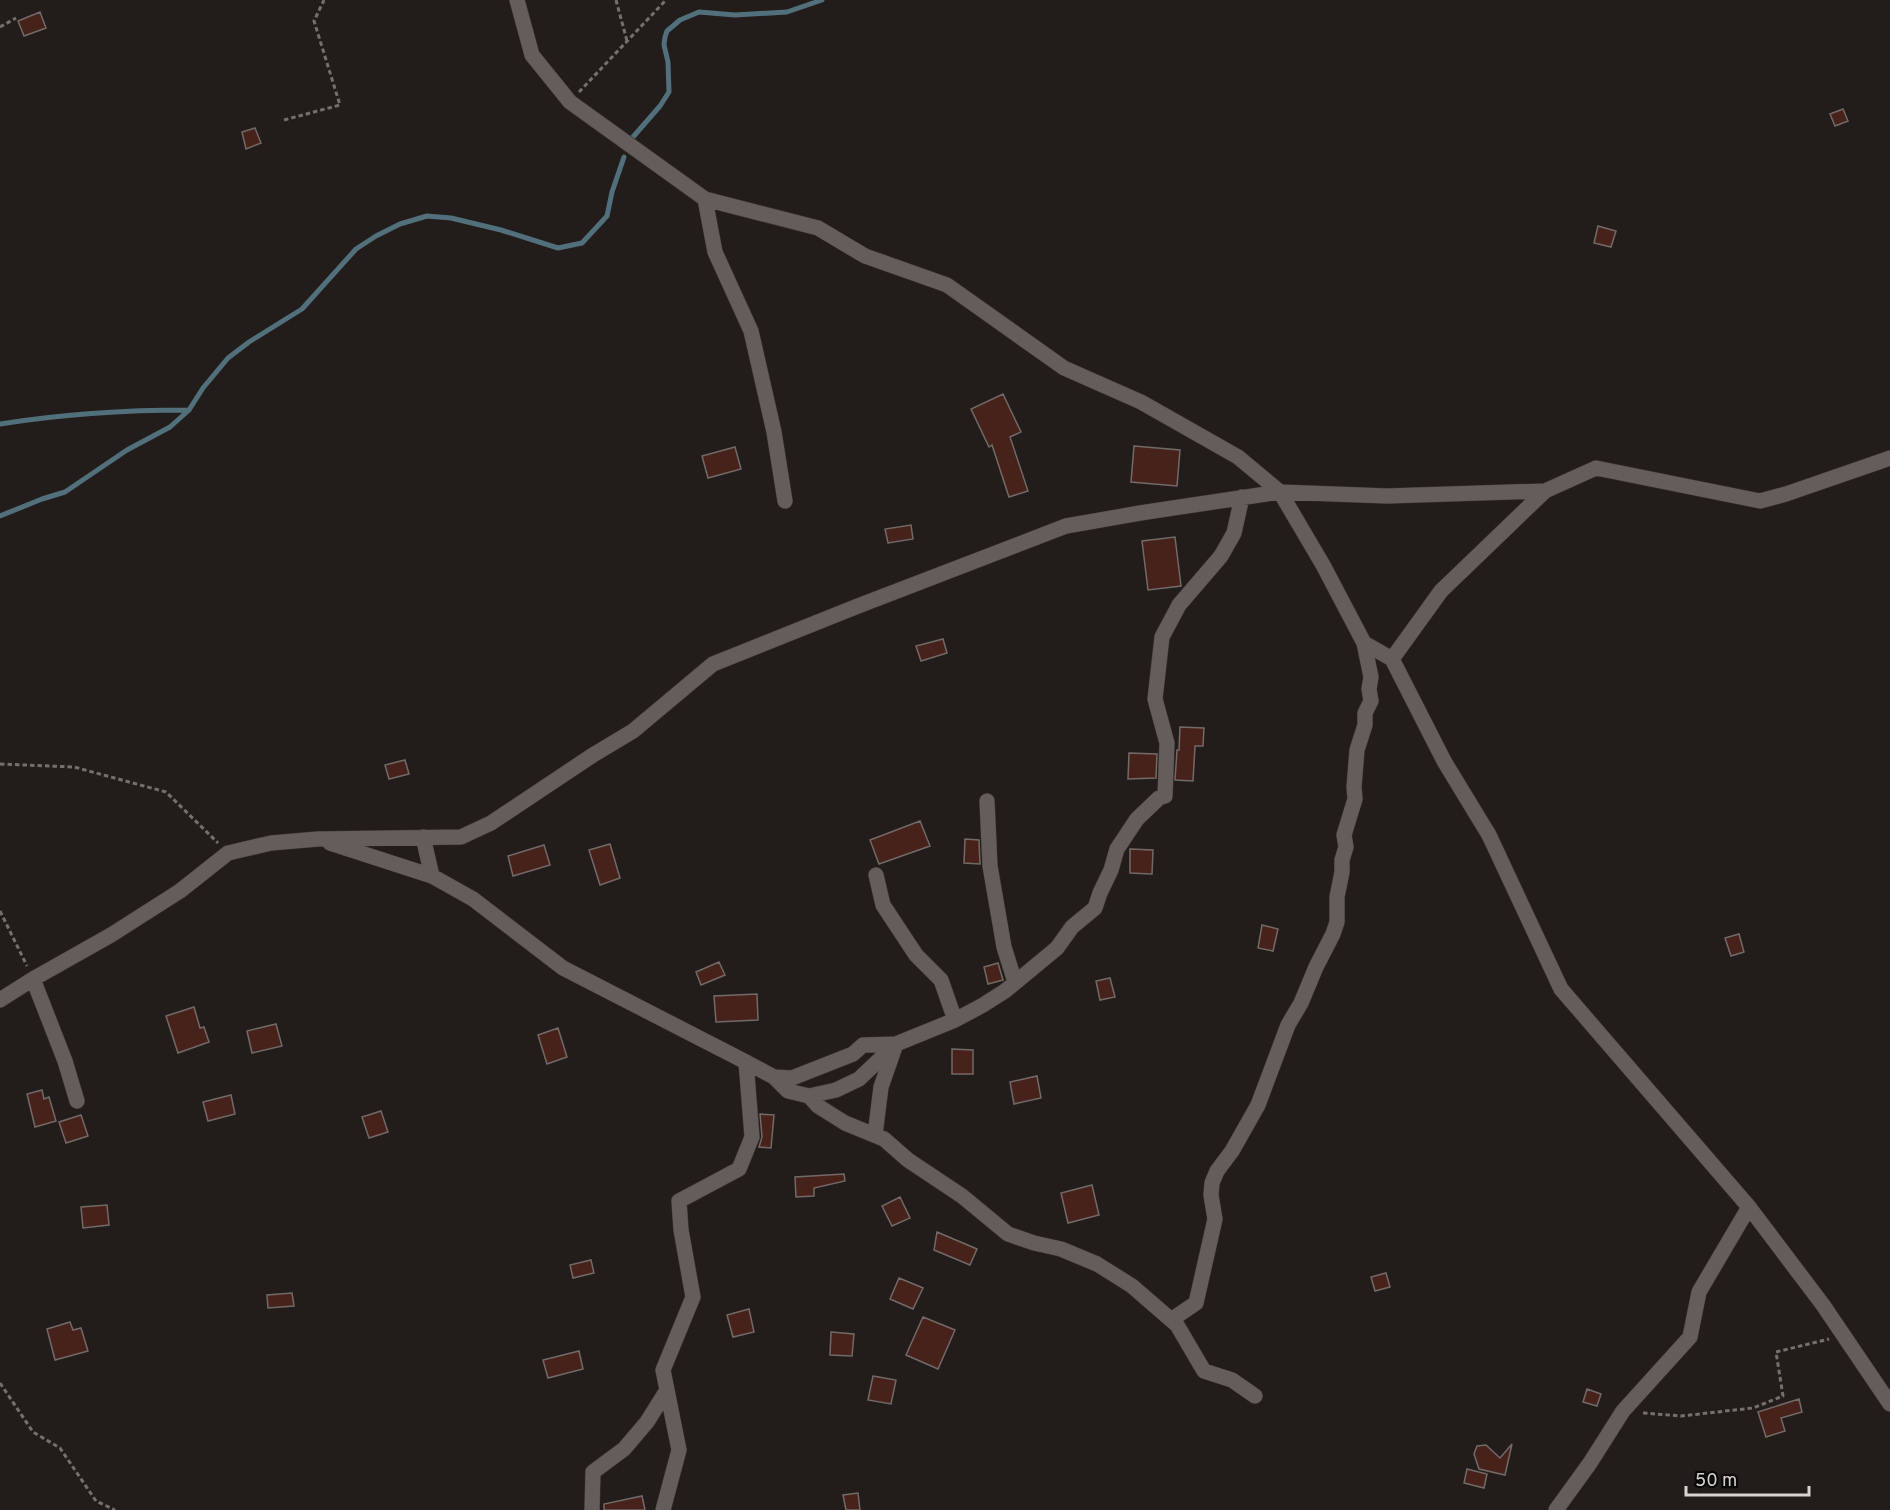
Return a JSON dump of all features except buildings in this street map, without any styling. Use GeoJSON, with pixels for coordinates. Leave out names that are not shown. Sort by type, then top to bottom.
{"type":"FeatureCollection","features":[{"type":"Feature","properties":{"kind":"street"},"geometry":{"type":"LineString","coordinates":[[518,0],[532,55],[570,102],[705,199],[818,228],[865,256],[947,285],[1064,368],[1141,402],[1238,456],[1280,492],[1323,565],[1364,643],[1371,677],[1369,689],[1371,701],[1365,713],[1365,725],[1357,750],[1355,799],[1344,835],[1346,848],[1342,860],[1335,928],[1301,1003],[1288,1025],[1258,1105],[1212,1183],[1211,1195],[1215,1219],[1196,1303],[1171,1320]]}},
{"type":"Feature","properties":{"kind":"street"},"geometry":{"type":"LineString","coordinates":[[705,199],[715,252],[751,331],[774,432],[785,501]]}},
{"type":"Feature","properties":{"kind":"street"},"geometry":{"type":"LineString","coordinates":[[1392,659],[1441,591],[1545,491],[1596,468],[1760,501],[1890,458]]}},
{"type":"Feature","properties":{"kind":"street"},"geometry":{"type":"LineString","coordinates":[[0,1000],[111,935],[180,891],[228,853],[271,843],[318,839],[461,837],[491,823],[633,731],[713,664],[1066,526],[1280,492],[1387,496],[1545,491]]}},
{"type":"Feature","properties":{"kind":"street"},"geometry":{"type":"LineString","coordinates":[[318,839],[432,876],[473,899],[563,968],[774,1077],[788,1091],[809,1096],[836,1090],[859,1079],[897,1044],[983,1005],[1057,948],[1072,927],[1095,908],[1117,849],[1137,819],[1159,798],[1165,796],[1167,743],[1155,699],[1162,637],[1179,605],[1221,556],[1234,533],[1242,497]]}},
{"type":"Feature","properties":{"kind":"street"},"geometry":{"type":"LineString","coordinates":[[1364,643],[1392,659],[1444,761],[1489,835],[1561,989],[1749,1207],[1823,1305],[1890,1404]]}},
{"type":"Feature","properties":{"kind":"street"},"geometry":{"type":"LineString","coordinates":[[987,801],[990,866],[1004,947],[1015,982]]}},
{"type":"Feature","properties":{"kind":"street"},"geometry":{"type":"LineString","coordinates":[[423,837],[432,876]]}},
{"type":"Feature","properties":{"kind":"street"},"geometry":{"type":"LineString","coordinates":[[876,875],[883,905],[916,955],[941,980],[954,1020]]}},
{"type":"Feature","properties":{"kind":"street"},"geometry":{"type":"LineString","coordinates":[[33,979],[65,1061],[76,1101]]}},
{"type":"Feature","properties":{"kind":"street"},"geometry":{"type":"LineString","coordinates":[[875,1135],[880,1087],[897,1044]]}},
{"type":"Feature","properties":{"kind":"street"},"geometry":{"type":"LineString","coordinates":[[774,1077],[792,1078],[853,1054],[863,1045],[897,1044]]}},
{"type":"Feature","properties":{"kind":"street"},"geometry":{"type":"LineString","coordinates":[[663,1510],[679,1450],[663,1370],[693,1297],[681,1230],[679,1201],[739,1170],[752,1137],[746,1062]]}},
{"type":"Feature","properties":{"kind":"street"},"geometry":{"type":"LineString","coordinates":[[809,1096],[818,1106],[845,1123],[884,1139],[908,1160],[962,1196],[1008,1234],[1060,1249],[1097,1264],[1132,1286],[1177,1325],[1204,1371],[1232,1380],[1255,1396]]}},
{"type":"Feature","properties":{"kind":"street"},"geometry":{"type":"LineString","coordinates":[[1556,1510],[1590,1463],[1623,1411],[1690,1337],[1699,1292],[1749,1207]]}},
{"type":"Feature","properties":{"kind":"street"},"geometry":{"type":"LineString","coordinates":[[592,1510],[593,1472],[624,1449],[647,1422],[667,1390]]}},
{"type":"Feature","properties":{"kind":"path"},"geometry":{"type":"LineString","coordinates":[[284,120],[340,105],[314,21],[324,0]]}},
{"type":"Feature","properties":{"kind":"path"},"geometry":{"type":"LineString","coordinates":[[616,0],[627,41]]}},
{"type":"Feature","properties":{"kind":"path"},"geometry":{"type":"LineString","coordinates":[[570,102],[666,0]]}},
{"type":"Feature","properties":{"kind":"path"},"geometry":{"type":"LineString","coordinates":[[0,27],[16,18]]}},
{"type":"Feature","properties":{"kind":"path"},"geometry":{"type":"LineString","coordinates":[[0,764],[74,766],[166,792],[228,853]]}},
{"type":"Feature","properties":{"kind":"path"},"geometry":{"type":"LineString","coordinates":[[0,911],[33,979]]}},
{"type":"Feature","properties":{"kind":"path"},"geometry":{"type":"LineString","coordinates":[[1623,1411],[1681,1416],[1753,1408],[1783,1396],[1776,1352],[1843,1335]]}},
{"type":"Feature","properties":{"kind":"path"},"geometry":{"type":"LineString","coordinates":[[0,1383],[33,1432],[60,1448],[96,1501],[115,1510]]}},
{"type":"Feature","properties":{"kind":"waterway"},"geometry":{"type":"LineString","coordinates":[[633,137],[669,92],[665,37],[667,31],[680,20],[699,12],[735,15],[787,12],[822,0]]}},
{"type":"Feature","properties":{"kind":"waterway"},"geometry":{"type":"LineString","coordinates":[[0,516],[65,492],[127,450],[170,427],[189,410],[203,388],[228,358],[302,309],[356,249],[376,236],[400,224],[427,216],[451,218],[501,230],[558,248],[582,243],[607,216],[612,192],[624,157]]}},
{"type":"Feature","properties":{"kind":"waterway"},"geometry":{"type":"LineString","coordinates":[[0,424],[94,413],[189,410]]}}]}
